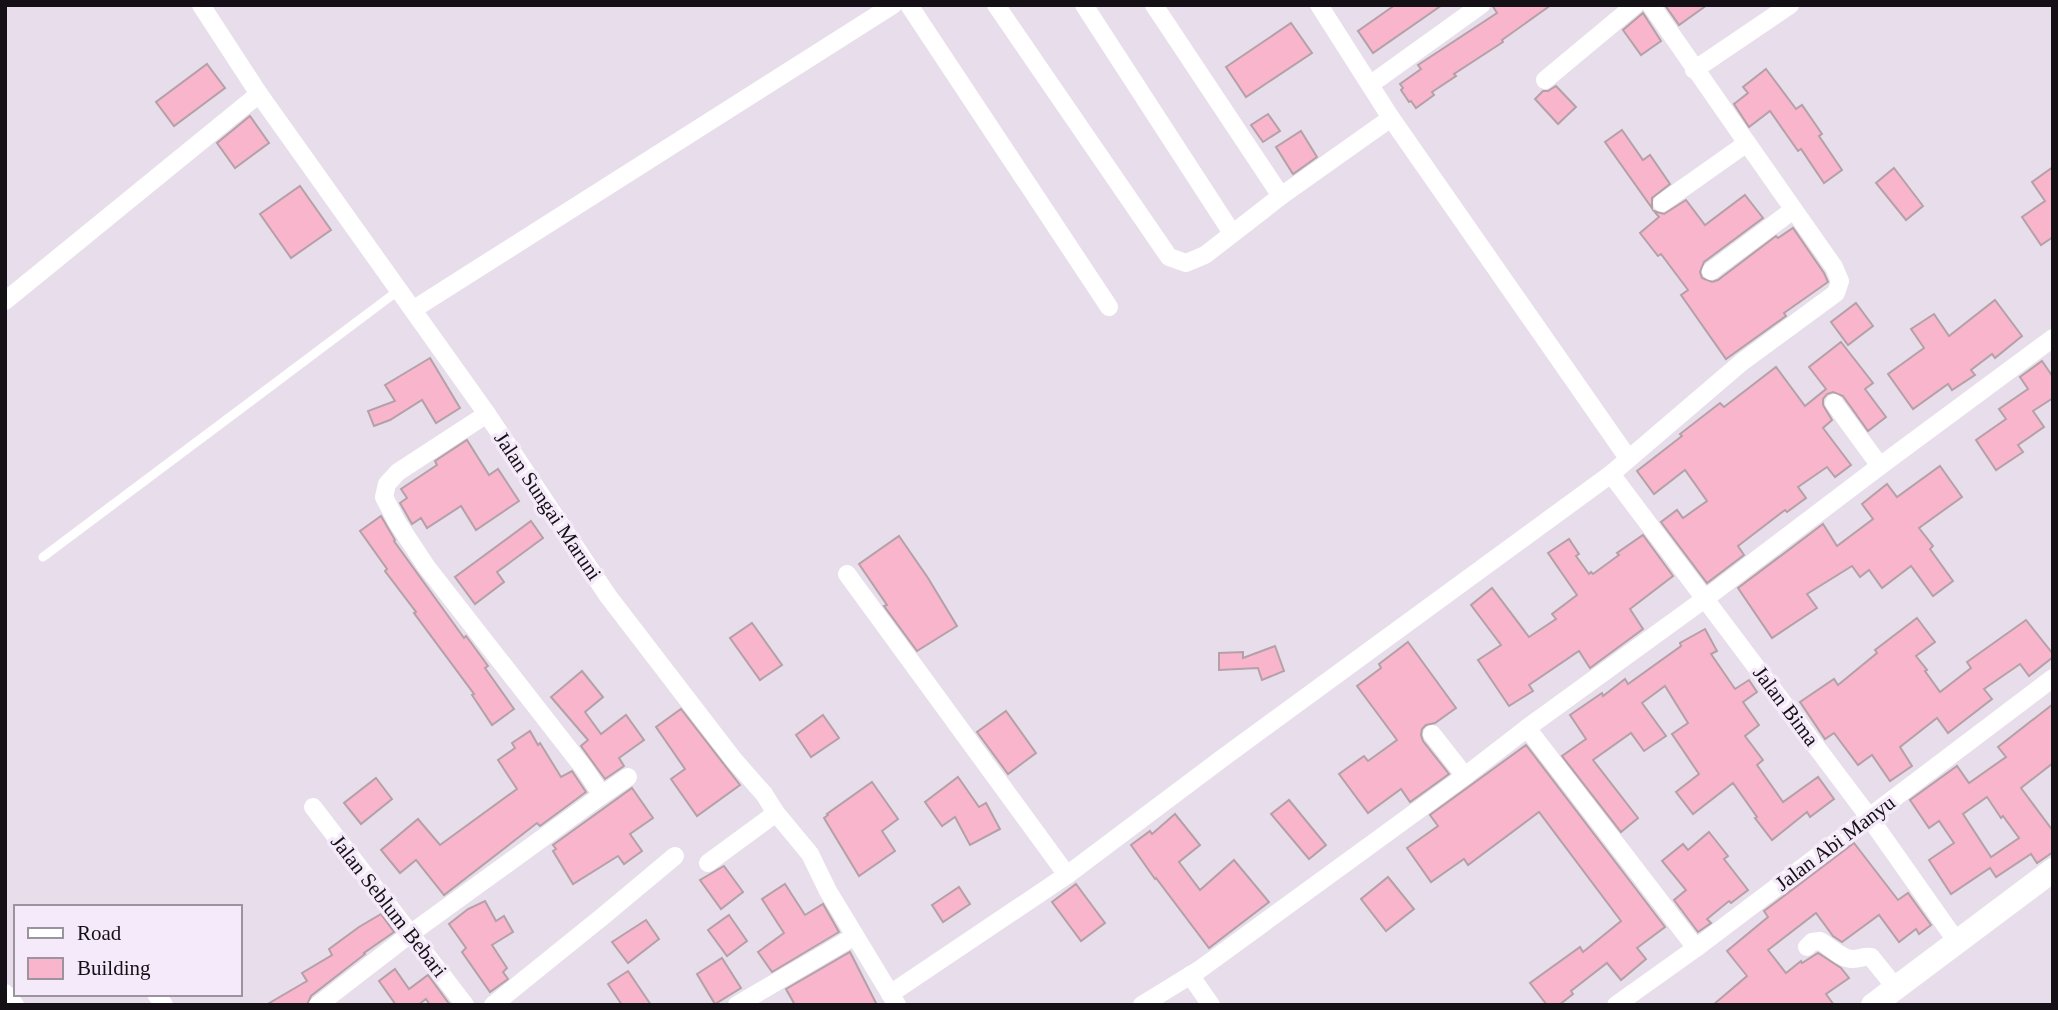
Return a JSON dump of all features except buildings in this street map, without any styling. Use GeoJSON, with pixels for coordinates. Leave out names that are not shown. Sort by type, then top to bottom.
{"type":"FeatureCollection","features":[{"type":"Feature","properties":{"kind":"main road"},"geometry":{"type":"LineString","coordinates":[[1873,1005],[2053,870]]}},
{"type":"Feature","properties":{"kind":"street","name":"Jalan Sungai Maruni"},"geometry":{"type":"LineString","coordinates":[[201,5],[258,94],[487,414],[608,596],[734,760],[810,853],[828,891],[893,999]]}},
{"type":"Feature","properties":{"kind":"street"},"geometry":{"type":"LineString","coordinates":[[414,309],[893,5]]}},
{"type":"Feature","properties":{"kind":"street"},"geometry":{"type":"LineString","coordinates":[[909,5],[1109,307]]}},
{"type":"Feature","properties":{"kind":"street"},"geometry":{"type":"LineString","coordinates":[[996,5],[1169,257],[1186,263],[1205,255],[1281,196],[1391,118]]}},
{"type":"Feature","properties":{"kind":"street"},"geometry":{"type":"LineString","coordinates":[[1084,5],[1232,233]]}},
{"type":"Feature","properties":{"kind":"street"},"geometry":{"type":"LineString","coordinates":[[1154,5],[1281,196]]}},
{"type":"Feature","properties":{"kind":"street"},"geometry":{"type":"LineString","coordinates":[[1319,5],[1391,118],[1628,458]]}},
{"type":"Feature","properties":{"kind":"street"},"geometry":{"type":"LineString","coordinates":[[1371,84],[1481,5]]}},
{"type":"Feature","properties":{"kind":"street"},"geometry":{"type":"LineString","coordinates":[[1545,80],[1634,5]]}},
{"type":"Feature","properties":{"kind":"street"},"geometry":{"type":"LineString","coordinates":[[893,999],[1067,875],[1611,474],[1742,362],[1836,293],[1840,281],[1834,267],[1651,5]]}},
{"type":"Feature","properties":{"kind":"street"},"geometry":{"type":"LineString","coordinates":[[1694,70],[1790,5]]}},
{"type":"Feature","properties":{"kind":"street"},"geometry":{"type":"LineString","coordinates":[[5,302],[258,94]]}},
{"type":"Feature","properties":{"kind":"street"},"geometry":{"type":"LineString","coordinates":[[1662,203],[1747,144]]}},
{"type":"Feature","properties":{"kind":"street"},"geometry":{"type":"LineString","coordinates":[[1711,271],[1793,210]]}},
{"type":"Feature","properties":{"kind":"street"},"geometry":{"type":"LineString","coordinates":[[1142,1005],[1190,975],[1465,776],[2053,338]]}},
{"type":"Feature","properties":{"kind":"street"},"geometry":{"type":"LineString","coordinates":[[1834,403],[1880,466]]}},
{"type":"Feature","properties":{"kind":"street"},"geometry":{"type":"LineString","coordinates":[[487,414],[398,472],[387,484],[384,496],[397,522],[426,566],[583,767],[602,796]]}},
{"type":"Feature","properties":{"kind":"street","name":"Jalan Bima"},"geometry":{"type":"LineString","coordinates":[[1611,474],[1869,817],[1957,942]]}},
{"type":"Feature","properties":{"kind":"street"},"geometry":{"type":"LineString","coordinates":[[847,574],[1067,875]]}},
{"type":"Feature","properties":{"kind":"street","name":"Jalan Abi Manyu"},"geometry":{"type":"LineString","coordinates":[[1616,1005],[1696,948],[2053,678]]}},
{"type":"Feature","properties":{"kind":"street"},"geometry":{"type":"LineString","coordinates":[[1527,728],[1696,948]]}},
{"type":"Feature","properties":{"kind":"street"},"geometry":{"type":"LineString","coordinates":[[1432,734],[1465,776]]}},
{"type":"Feature","properties":{"kind":"street"},"geometry":{"type":"LineString","coordinates":[[318,1005],[410,934],[628,777]]}},
{"type":"Feature","properties":{"kind":"street","name":"Jalan Seblum Bebari"},"geometry":{"type":"LineString","coordinates":[[313,807],[465,1005]]}},
{"type":"Feature","properties":{"kind":"street"},"geometry":{"type":"LineString","coordinates":[[708,863],[776,813]]}},
{"type":"Feature","properties":{"kind":"street"},"geometry":{"type":"LineString","coordinates":[[493,1005],[675,856]]}},
{"type":"Feature","properties":{"kind":"street"},"geometry":{"type":"LineString","coordinates":[[737,1005],[855,936]]}},
{"type":"Feature","properties":{"kind":"street"},"geometry":{"type":"LineString","coordinates":[[1807,947],[1812,942],[1819,941],[1843,957],[1871,957],[1896,988]]}},
{"type":"Feature","properties":{"kind":"street"},"geometry":{"type":"LineString","coordinates":[[1190,975],[1211,1005]]}},
{"type":"Feature","properties":{"kind":"street"},"geometry":{"type":"LineString","coordinates":[[5,993],[15,1005]]}},
{"type":"Feature","properties":{"kind":"lane"},"geometry":{"type":"LineString","coordinates":[[43,557],[399,290]]}}]}
